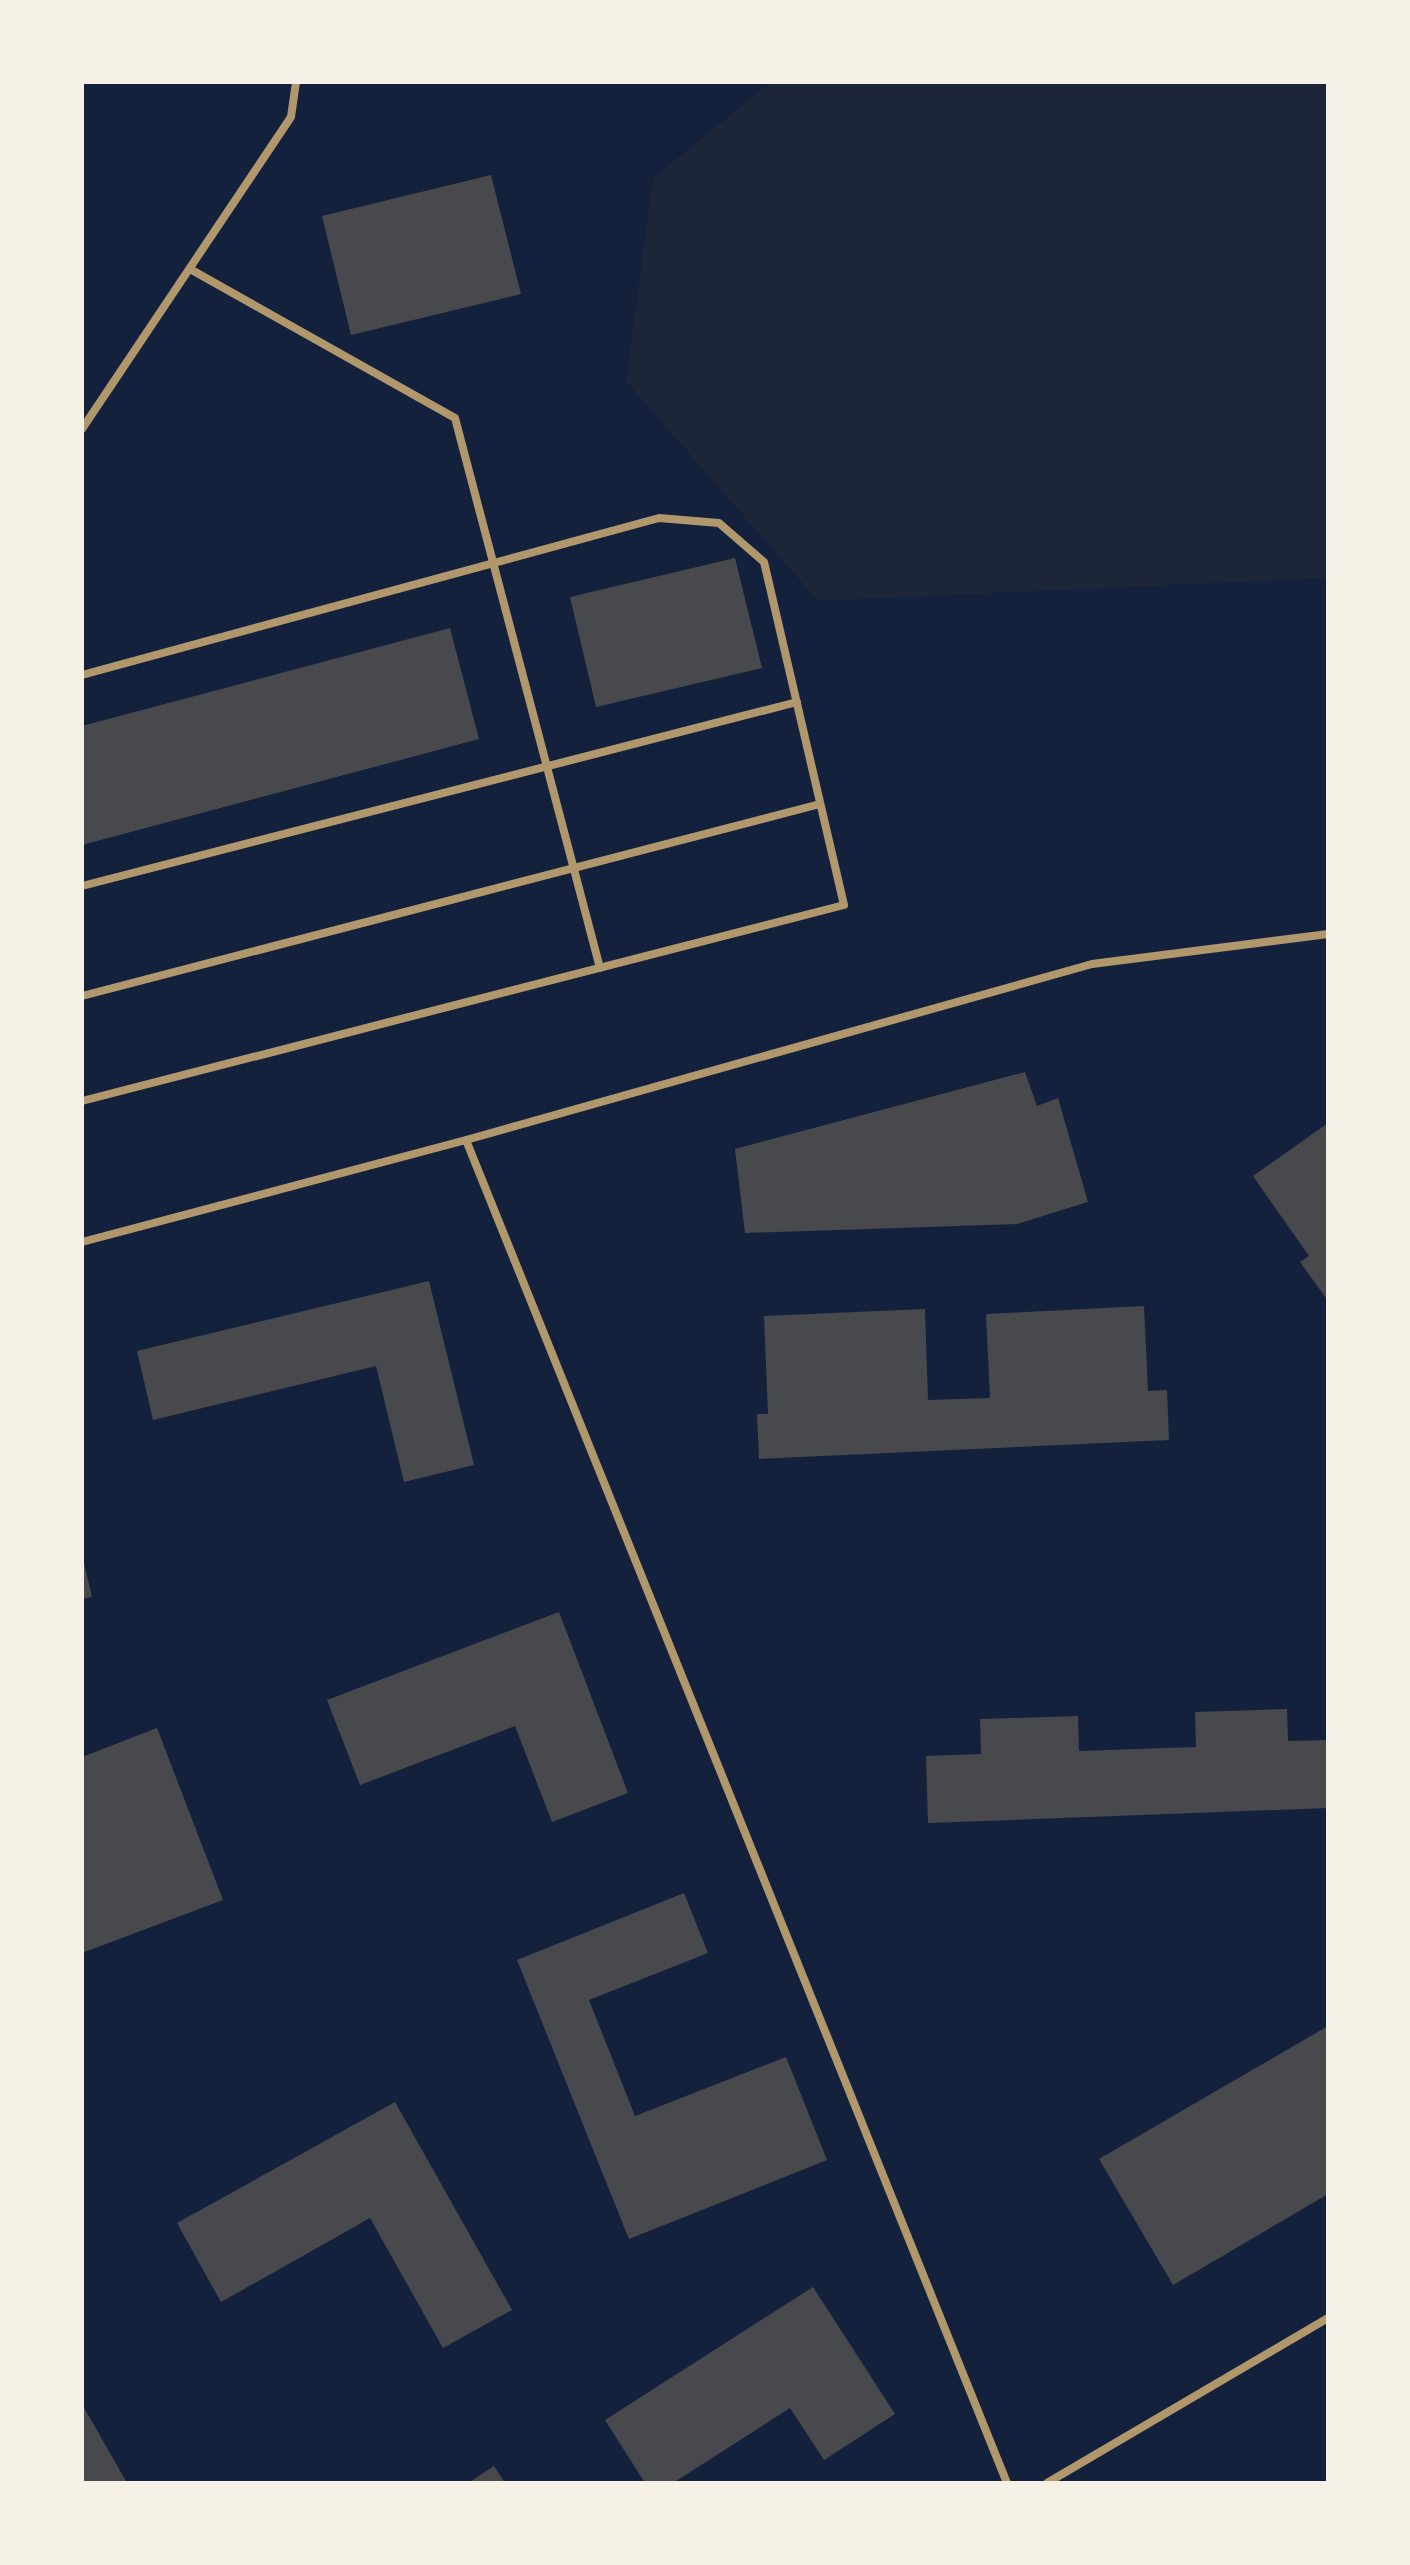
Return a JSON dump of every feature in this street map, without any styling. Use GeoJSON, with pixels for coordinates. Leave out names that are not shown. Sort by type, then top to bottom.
{"type":"FeatureCollection","features":[{"type":"Feature","properties":{"kind":"street"},"geometry":{"type":"LineString","coordinates":[[82,429],[291,117],[296,82]]}},
{"type":"Feature","properties":{"kind":"street"},"geometry":{"type":"LineString","coordinates":[[190,269],[455,418],[600,968]]}},
{"type":"Feature","properties":{"kind":"street"},"geometry":{"type":"LineString","coordinates":[[82,675],[659,518],[719,523],[764,562],[844,905],[82,1101]]}},
{"type":"Feature","properties":{"kind":"street"},"geometry":{"type":"LineString","coordinates":[[82,886],[797,702]]}},
{"type":"Feature","properties":{"kind":"street"},"geometry":{"type":"LineString","coordinates":[[82,996],[820,804]]}},
{"type":"Feature","properties":{"kind":"street"},"geometry":{"type":"LineString","coordinates":[[82,1242],[466,1140],[1092,964],[1328,934]]}},
{"type":"Feature","properties":{"kind":"street"},"geometry":{"type":"LineString","coordinates":[[466,1140],[1007,2483]]}},
{"type":"Feature","properties":{"kind":"street"},"geometry":{"type":"LineString","coordinates":[[1047,2483],[1328,2318]]}},
{"type":"Feature","properties":{"kind":"shaded area"},"geometry":{"type":"Polygon","coordinates":[[[771,82],[1328,82],[1328,578],[818,601],[626,381],[653,178],[771,82]]]}},
{"type":"Feature","properties":{"kind":"building"},"geometry":{"type":"Polygon","coordinates":[[[491,175],[521,294],[351,335],[322,216],[491,175]]]}},
{"type":"Feature","properties":{"kind":"building"},"geometry":{"type":"Polygon","coordinates":[[[735,558],[762,668],[596,707],[570,597],[735,558]]]}},
{"type":"Feature","properties":{"kind":"building"},"geometry":{"type":"Polygon","coordinates":[[[450,628],[479,739],[82,845],[82,726],[450,628]]]}},
{"type":"Feature","properties":{"kind":"building"},"geometry":{"type":"Polygon","coordinates":[[[1025,1072],[1037,1106],[1058,1098],[1088,1202],[1017,1224],[745,1233],[735,1149],[1025,1072]]]}},
{"type":"Feature","properties":{"kind":"building"},"geometry":{"type":"Polygon","coordinates":[[[1328,1123],[1326,1298],[1300,1262],[1309,1256],[1253,1176],[1328,1123]]]}},
{"type":"Feature","properties":{"kind":"building"},"geometry":{"type":"Polygon","coordinates":[[[429,1281],[474,1465],[404,1482],[376,1366],[153,1420],[137,1351],[429,1281]]]}},
{"type":"Feature","properties":{"kind":"building"},"geometry":{"type":"Polygon","coordinates":[[[1144,1306],[1148,1391],[1167,1390],[1169,1440],[759,1459],[757,1414],[768,1414],[764,1316],[925,1309],[928,1400],[990,1398],[986,1314],[1144,1306]]]}},
{"type":"Feature","properties":{"kind":"building"},"geometry":{"type":"Polygon","coordinates":[[[82,1560],[92,1597],[82,1599],[82,1560]]]}},
{"type":"Feature","properties":{"kind":"building"},"geometry":{"type":"Polygon","coordinates":[[[559,1612],[628,1793],[552,1822],[515,1726],[360,1785],[327,1700],[559,1612]]]}},
{"type":"Feature","properties":{"kind":"building"},"geometry":{"type":"Polygon","coordinates":[[[1287,1709],[1288,1741],[1328,1740],[1328,1808],[928,1823],[926,1756],[981,1754],[980,1719],[1078,1716],[1079,1751],[1196,1747],[1195,1712],[1287,1709]]]}},
{"type":"Feature","properties":{"kind":"building"},"geometry":{"type":"Polygon","coordinates":[[[157,1728],[223,1900],[82,1953],[82,1757],[157,1728]]]}},
{"type":"Feature","properties":{"kind":"building"},"geometry":{"type":"Polygon","coordinates":[[[684,1893],[708,1953],[589,2000],[635,2116],[786,2057],[827,2160],[629,2239],[517,1960],[684,1893]]]}},
{"type":"Feature","properties":{"kind":"building"},"geometry":{"type":"Polygon","coordinates":[[[1328,2026],[1328,2194],[1173,2285],[1099,2159],[1328,2026]]]}},
{"type":"Feature","properties":{"kind":"building"},"geometry":{"type":"Polygon","coordinates":[[[395,2102],[512,2310],[443,2348],[370,2218],[221,2302],[177,2223],[395,2102]]]}},
{"type":"Feature","properties":{"kind":"building"},"geometry":{"type":"Polygon","coordinates":[[[813,2287],[895,2414],[824,2460],[790,2408],[673,2483],[645,2483],[605,2420],[813,2287]]]}},
{"type":"Feature","properties":{"kind":"building"},"geometry":{"type":"Polygon","coordinates":[[[82,2404],[127,2483],[82,2483],[82,2404]]]}},
{"type":"Feature","properties":{"kind":"building"},"geometry":{"type":"Polygon","coordinates":[[[494,2466],[505,2483],[468,2483],[494,2466]]]}}]}
